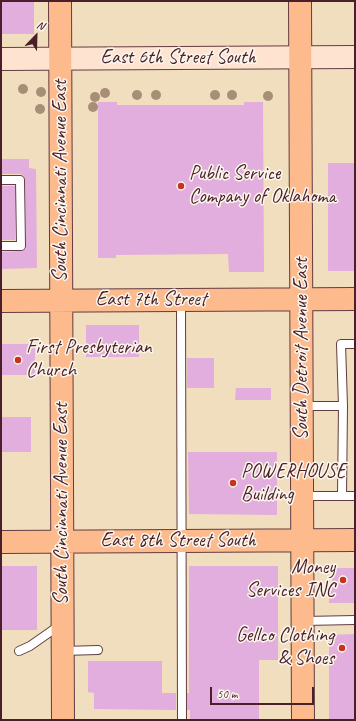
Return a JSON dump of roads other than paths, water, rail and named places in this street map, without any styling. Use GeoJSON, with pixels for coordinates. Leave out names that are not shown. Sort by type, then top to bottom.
{"type":"FeatureCollection","features":[{"type":"Feature","properties":{"kind":"main road","name":"South Cincinnati Avenue East"},"geometry":{"type":"LineString","coordinates":[[60,1],[63,720]]}},
{"type":"Feature","properties":{"kind":"main road","name":"South Detroit Avenue East"},"geometry":{"type":"LineString","coordinates":[[300,1],[303,720]]}},
{"type":"Feature","properties":{"kind":"main road","name":"East 7th Street"},"geometry":{"type":"LineString","coordinates":[[1,301],[355,299]]}},
{"type":"Feature","properties":{"kind":"main road","name":"East 8th Street South"},"geometry":{"type":"LineString","coordinates":[[1,542],[355,540]]}},
{"type":"Feature","properties":{"kind":"street","name":"East 6th Street South"},"geometry":{"type":"LineString","coordinates":[[1,59],[355,57]]}},
{"type":"Feature","properties":{"kind":"lane"},"geometry":{"type":"LineString","coordinates":[[1,180],[20,180],[21,246],[1,246]]}},
{"type":"Feature","properties":{"kind":"lane"},"geometry":{"type":"LineString","coordinates":[[181,300],[182,720]]}},
{"type":"Feature","properties":{"kind":"lane"},"geometry":{"type":"LineString","coordinates":[[342,496],[342,344],[355,344]]}},
{"type":"Feature","properties":{"kind":"lane"},"geometry":{"type":"LineString","coordinates":[[302,406],[343,406]]}},
{"type":"Feature","properties":{"kind":"lane"},"geometry":{"type":"LineString","coordinates":[[303,496],[355,496]]}},
{"type":"Feature","properties":{"kind":"lane"},"geometry":{"type":"LineString","coordinates":[[303,621],[355,620]]}},
{"type":"Feature","properties":{"kind":"lane"},"geometry":{"type":"LineString","coordinates":[[19,651],[30,646],[62,623]]}},
{"type":"Feature","properties":{"kind":"lane"},"geometry":{"type":"LineString","coordinates":[[63,651],[98,650]]}},
{"type":"Feature","properties":{"kind":"place","name":"Public Service Company of Oklahoma"},"geometry":{"type":"Point","coordinates":[181,186]}},
{"type":"Feature","properties":{"kind":"place","name":"First Presbyterian Church"},"geometry":{"type":"Point","coordinates":[18,360]}},
{"type":"Feature","properties":{"kind":"place","name":"POWERHOUSE Building"},"geometry":{"type":"Point","coordinates":[233,483]}},
{"type":"Feature","properties":{"kind":"place","name":"Money Services INC"},"geometry":{"type":"Point","coordinates":[343,580]}},
{"type":"Feature","properties":{"kind":"place","name":"Gellco Clothing & Shoes"},"geometry":{"type":"Point","coordinates":[342,648]}}]}
